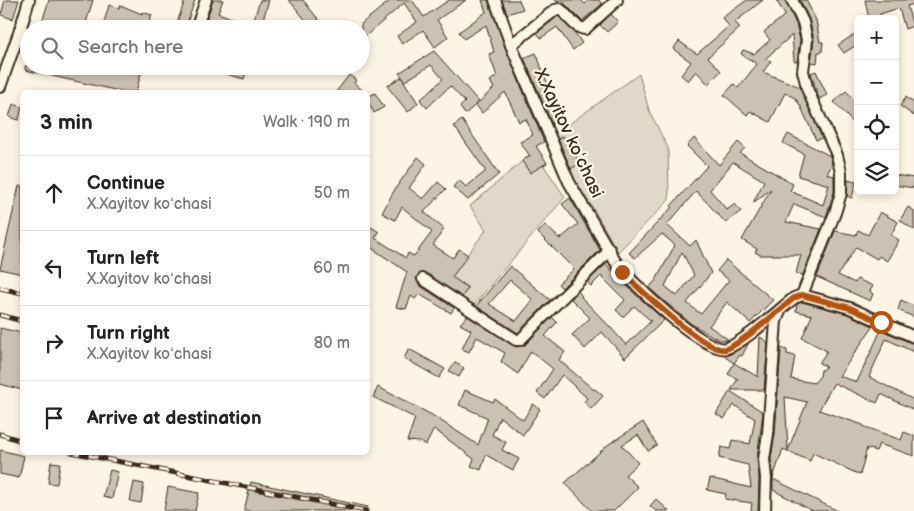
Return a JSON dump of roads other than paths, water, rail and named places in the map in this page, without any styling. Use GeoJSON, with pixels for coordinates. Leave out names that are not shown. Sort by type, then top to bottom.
{"type":"FeatureCollection","features":[{"type":"Feature","properties":{"kind":"street"},"geometry":{"type":"LineString","coordinates":[[26,20],[29,0]]}},
{"type":"Feature","properties":{"kind":"street"},"geometry":{"type":"LineString","coordinates":[[199,20],[206,0]]}},
{"type":"Feature","properties":{"kind":"street","name":"X.Xayitov koʻchasi"},"geometry":{"type":"LineString","coordinates":[[495,0],[511,45],[570,182],[622,272],[653,302],[697,337],[720,350],[740,341],[794,298],[802,295]]}},
{"type":"Feature","properties":{"kind":"street"},"geometry":{"type":"LineString","coordinates":[[511,45],[555,10],[560,9],[581,29],[585,29],[617,0]]}},
{"type":"Feature","properties":{"kind":"street"},"geometry":{"type":"LineString","coordinates":[[792,0],[803,22],[807,40],[803,71],[808,91],[837,155],[841,172],[841,193],[835,213],[802,295],[850,308],[914,336]]}},
{"type":"Feature","properties":{"kind":"street"},"geometry":{"type":"LineString","coordinates":[[0,87],[20,40]]}},
{"type":"Feature","properties":{"kind":"street"},"geometry":{"type":"LineString","coordinates":[[423,279],[516,340],[520,340],[610,250]]}},
{"type":"Feature","properties":{"kind":"street"},"geometry":{"type":"LineString","coordinates":[[765,511],[766,478],[764,459],[768,434],[776,322],[781,308]]}},
{"type":"Feature","properties":{"kind":"railway"},"geometry":{"type":"LineString","coordinates":[[0,288],[20,293]]}},
{"type":"Feature","properties":{"kind":"railway"},"geometry":{"type":"LineString","coordinates":[[0,315],[20,320]]}},
{"type":"Feature","properties":{"kind":"railway"},"geometry":{"type":"LineString","coordinates":[[0,434],[20,440]]}},
{"type":"Feature","properties":{"kind":"railway"},"geometry":{"type":"LineString","coordinates":[[86,455],[366,511]]}}]}
